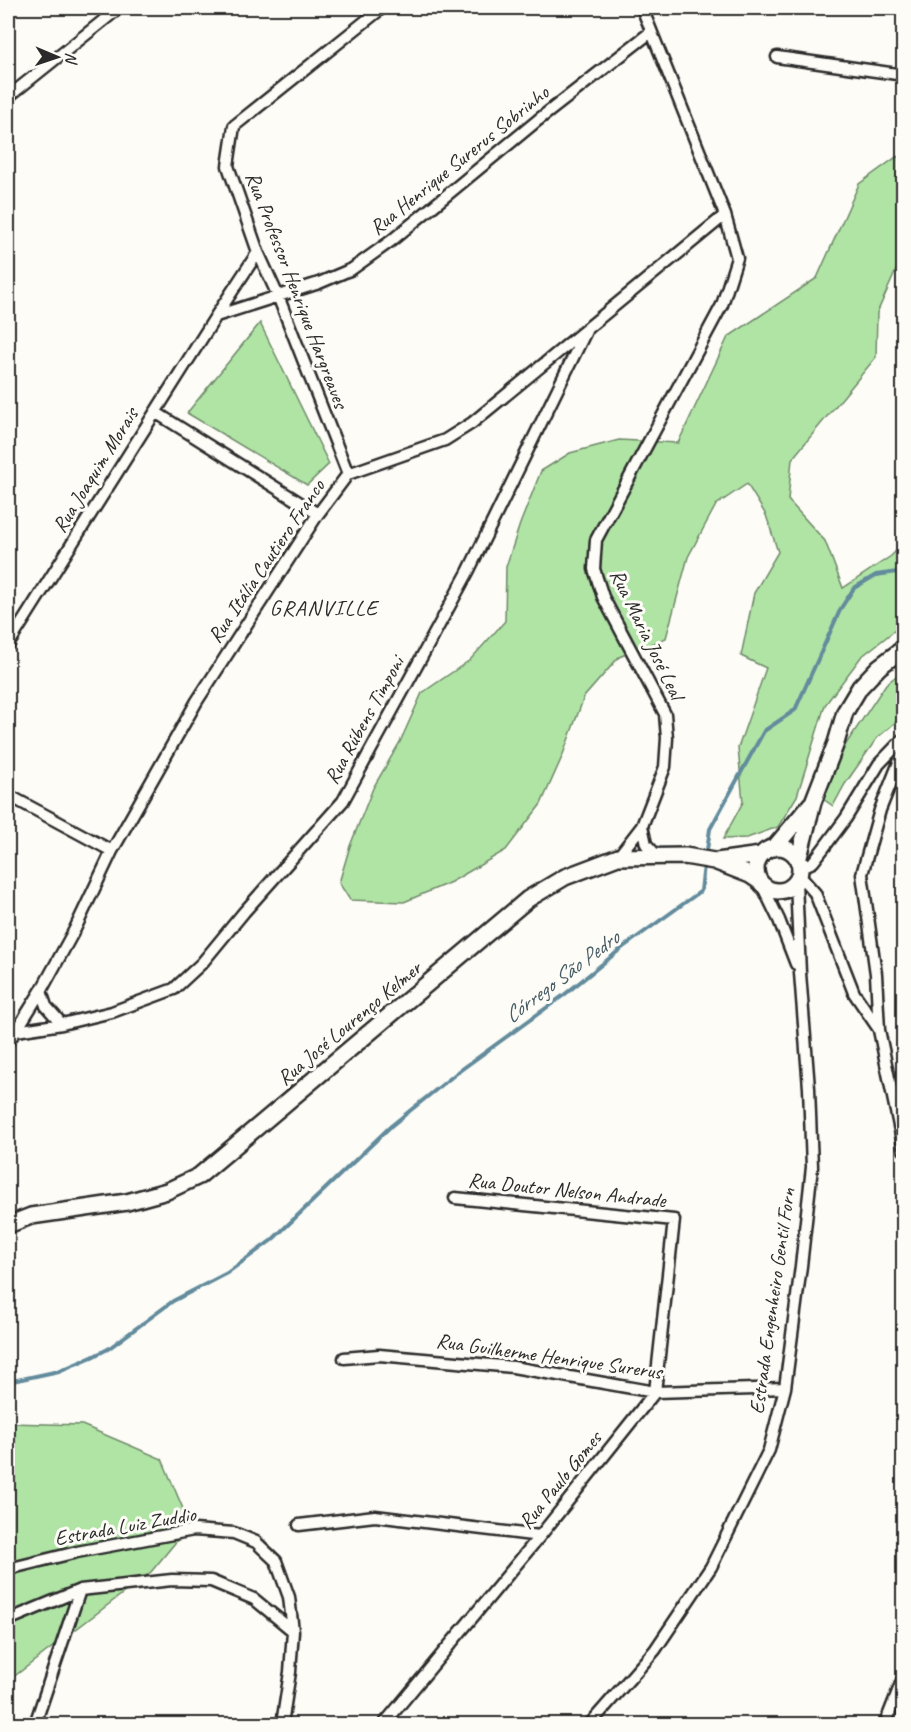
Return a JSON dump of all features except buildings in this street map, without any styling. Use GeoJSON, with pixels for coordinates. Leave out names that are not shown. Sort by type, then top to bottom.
{"type":"FeatureCollection","features":[{"type":"Feature","properties":{"kind":"main road","name":"Estrada Engenheiro Gentil Forn"},"geometry":{"type":"LineString","coordinates":[[798,871],[813,802],[836,744],[845,712],[860,687],[879,667],[903,648]]}},
{"type":"Feature","properties":{"kind":"main road","name":"Estrada Engenheiro Gentil Forn"},"geometry":{"type":"LineString","coordinates":[[767,851],[813,802]]}},
{"type":"Feature","properties":{"kind":"main road"},"geometry":{"type":"LineString","coordinates":[[781,848],[794,854],[798,871],[790,887],[776,892],[761,884],[756,868],[767,851],[781,848]]}},
{"type":"Feature","properties":{"kind":"main road","name":"Rua José Lourenço Kelmer"},"geometry":{"type":"LineString","coordinates":[[713,861],[767,851]]}},
{"type":"Feature","properties":{"kind":"main road","name":"Rua José Lourenço Kelmer"},"geometry":{"type":"LineString","coordinates":[[8,1224],[31,1216],[127,1202],[167,1191],[199,1176],[528,899],[566,877],[618,856],[685,856],[713,861],[750,875],[761,884]]}},
{"type":"Feature","properties":{"kind":"street"},"geometry":{"type":"LineString","coordinates":[[8,97],[119,8]]}},
{"type":"Feature","properties":{"kind":"street","name":"Rua Professor Henrique Hargreaves"},"geometry":{"type":"LineString","coordinates":[[348,474],[278,296],[258,252],[228,166],[234,126],[382,8]]}},
{"type":"Feature","properties":{"kind":"street"},"geometry":{"type":"LineString","coordinates":[[642,8],[725,215]]}},
{"type":"Feature","properties":{"kind":"street","name":"Rua Henrique Surerus Sobrinho"},"geometry":{"type":"LineString","coordinates":[[278,296],[319,283],[352,269],[362,262],[651,32]]}},
{"type":"Feature","properties":{"kind":"street"},"geometry":{"type":"LineString","coordinates":[[777,57],[903,75]]}},
{"type":"Feature","properties":{"kind":"street","name":"Rua Maria José Leal"},"geometry":{"type":"LineString","coordinates":[[618,856],[642,826],[665,767],[667,738],[665,714],[603,597],[594,569],[596,540],[722,305],[737,258],[725,215]]}},
{"type":"Feature","properties":{"kind":"street","name":"Rua Itália Cautiero Franco"},"geometry":{"type":"LineString","coordinates":[[8,1041],[41,991],[75,929],[112,851],[197,701],[318,514],[348,474],[445,440],[472,423],[725,215]]}},
{"type":"Feature","properties":{"kind":"street","name":"Rua Joaquim Morais"},"geometry":{"type":"LineString","coordinates":[[8,645],[258,252]]}},
{"type":"Feature","properties":{"kind":"street"},"geometry":{"type":"LineString","coordinates":[[216,316],[278,296]]}},
{"type":"Feature","properties":{"kind":"street","name":"Rua Rúbens Timponi"},"geometry":{"type":"LineString","coordinates":[[16,1031],[62,1024],[112,1012],[174,989],[202,963],[244,912],[343,801],[468,572],[588,328]]}},
{"type":"Feature","properties":{"kind":"street"},"geometry":{"type":"LineString","coordinates":[[155,412],[318,514]]}},
{"type":"Feature","properties":{"kind":"street"},"geometry":{"type":"LineString","coordinates":[[879,1030],[854,993],[815,892],[798,871],[813,862],[846,818],[879,764],[903,738]]}},
{"type":"Feature","properties":{"kind":"street"},"geometry":{"type":"LineString","coordinates":[[903,750],[880,810],[862,874],[876,974],[879,1030],[903,1150]]}},
{"type":"Feature","properties":{"kind":"street"},"geometry":{"type":"LineString","coordinates":[[8,795],[112,851]]}},
{"type":"Feature","properties":{"kind":"street"},"geometry":{"type":"LineString","coordinates":[[642,826],[646,844],[657,856]]}},
{"type":"Feature","properties":{"kind":"street","name":"Estrada Engenheiro Gentil Forn"},"geometry":{"type":"LineString","coordinates":[[590,1725],[655,1650],[711,1567],[769,1450],[785,1388],[812,1167],[809,1088],[800,973],[798,871]]}},
{"type":"Feature","properties":{"kind":"street","name":"Estrada Engenheiro Gentil Forn"},"geometry":{"type":"LineString","coordinates":[[761,884],[779,920],[800,973]]}},
{"type":"Feature","properties":{"kind":"street"},"geometry":{"type":"LineString","coordinates":[[41,991],[46,1005],[62,1024]]}},
{"type":"Feature","properties":{"kind":"street","name":"Rua Doutor Nelson Andrade"},"geometry":{"type":"LineString","coordinates":[[455,1198],[675,1220],[655,1392]]}},
{"type":"Feature","properties":{"kind":"street","name":"Rua Guilherme Henrique Surerus"},"geometry":{"type":"LineString","coordinates":[[344,1358],[380,1355],[513,1367],[655,1392],[785,1388]]}},
{"type":"Feature","properties":{"kind":"street","name":"Rua Paulo Gomes"},"geometry":{"type":"LineString","coordinates":[[384,1725],[655,1392]]}},
{"type":"Feature","properties":{"kind":"street"},"geometry":{"type":"LineString","coordinates":[[299,1525],[375,1516],[540,1536]]}},
{"type":"Feature","properties":{"kind":"street","name":"Estrada Luiz Zuddio"},"geometry":{"type":"LineString","coordinates":[[8,1569],[77,1552],[194,1530],[234,1533],[256,1542],[276,1561],[289,1597],[293,1631]]}},
{"type":"Feature","properties":{"kind":"street"},"geometry":{"type":"LineString","coordinates":[[8,1620],[80,1590],[172,1580],[211,1581],[254,1599],[293,1631],[282,1725]]}},
{"type":"Feature","properties":{"kind":"street"},"geometry":{"type":"LineString","coordinates":[[35,1725],[80,1590]]}},
{"type":"Feature","properties":{"kind":"street"},"geometry":{"type":"LineString","coordinates":[[885,1725],[903,1676]]}},
{"type":"Feature","properties":{"kind":"green space"},"geometry":{"type":"Polygon","coordinates":[[[903,154],[903,264],[898,266],[877,313],[876,357],[792,459],[788,500],[825,541],[843,588],[891,556],[903,544],[903,624],[861,657],[825,705],[797,796],[778,827],[747,838],[723,839],[743,802],[738,748],[766,668],[741,656],[754,593],[778,552],[766,515],[747,484],[716,505],[688,557],[666,638],[619,657],[584,697],[562,757],[541,804],[506,850],[451,882],[404,902],[350,900],[339,883],[350,846],[373,788],[400,742],[422,693],[470,660],[505,621],[506,567],[541,471],[570,453],[619,440],[678,443],[728,337],[817,278],[859,184],[903,154]]]}},
{"type":"Feature","properties":{"kind":"green space"},"geometry":{"type":"Polygon","coordinates":[[[260,323],[329,464],[307,485],[187,413],[260,323]]]}},
{"type":"Feature","properties":{"kind":"green space"},"geometry":{"type":"Polygon","coordinates":[[[903,671],[903,716],[877,738],[845,784],[833,806],[823,799],[844,747],[886,684],[903,671]]]}},
{"type":"Feature","properties":{"kind":"green space"},"geometry":{"type":"Polygon","coordinates":[[[8,1424],[82,1425],[162,1459],[189,1523],[151,1572],[8,1681],[8,1424]]]}},
{"type":"Feature","properties":{"kind":"waterway","name":"Córrego São Pedro"},"geometry":{"type":"LineString","coordinates":[[706,857],[710,829],[764,731],[795,710],[841,608],[854,588],[876,575],[904,571]]}},
{"type":"Feature","properties":{"kind":"waterway","name":"Córrego São Pedro"},"geometry":{"type":"LineString","coordinates":[[8,1382],[59,1371],[108,1349],[173,1301],[227,1273],[272,1240],[391,1126],[458,1072],[701,891],[704,865]]}},
{"type":"Feature","properties":{"kind":"district","name":"GRANVILLE"},"geometry":{"type":"Point","coordinates":[324,607]}}]}
